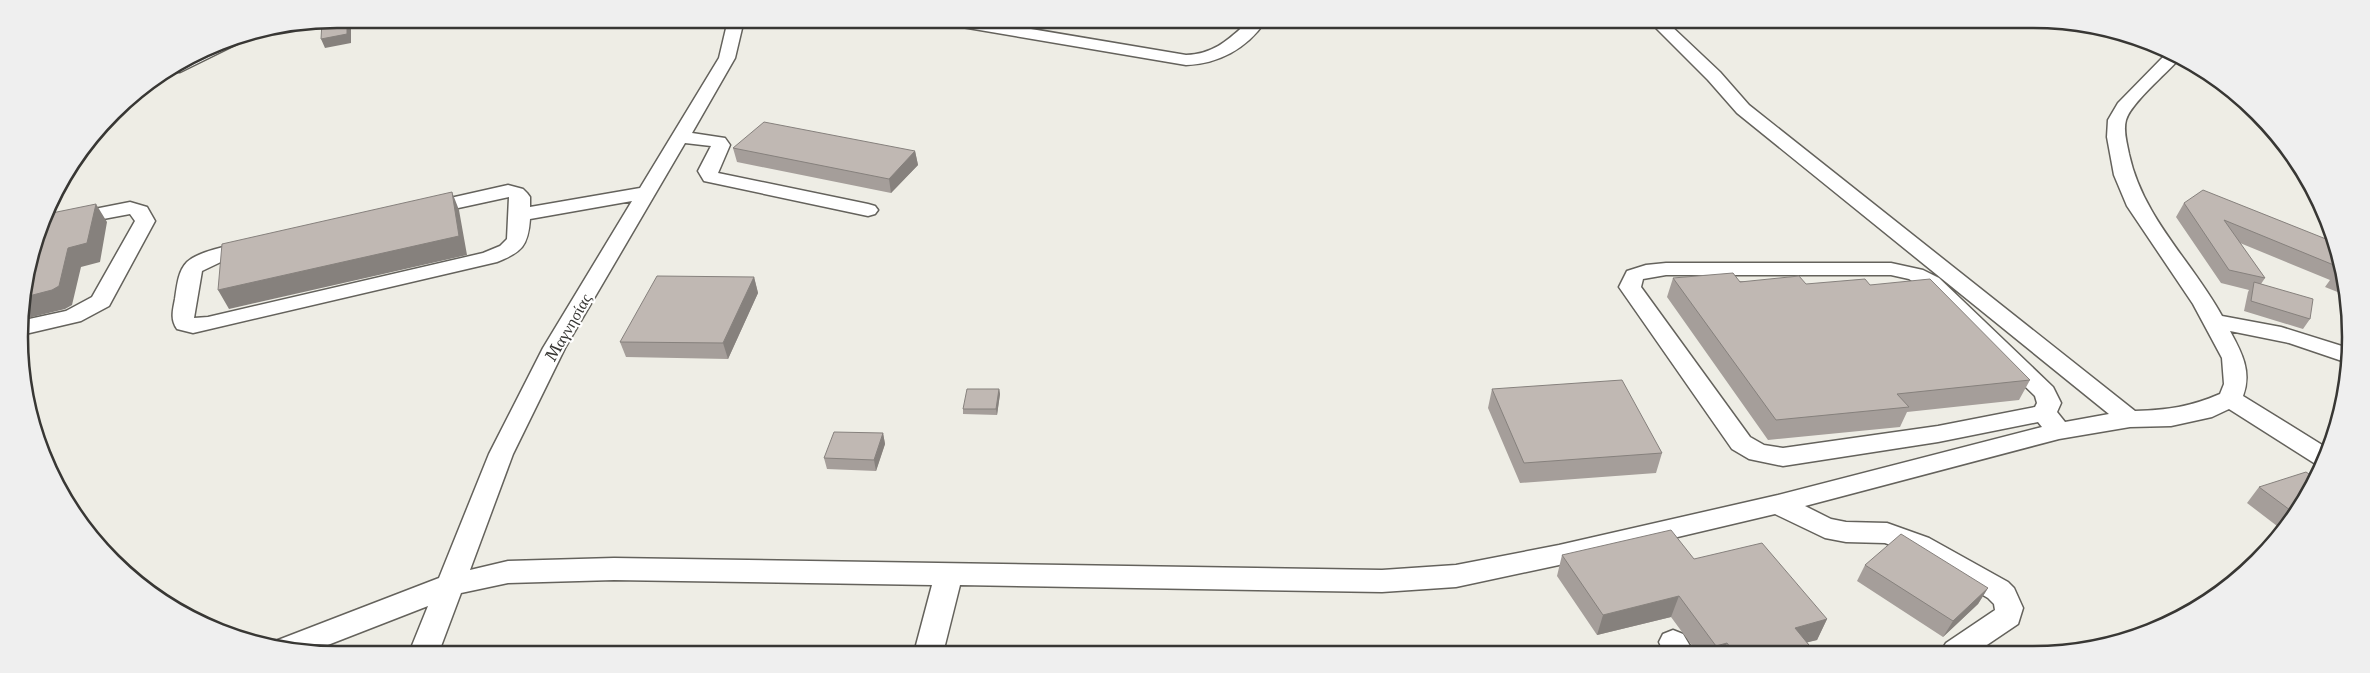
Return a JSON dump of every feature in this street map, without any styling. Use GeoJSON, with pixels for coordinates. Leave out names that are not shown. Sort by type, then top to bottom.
{"type":"FeatureCollection","features":[{"type":"Feature","properties":{"kind":"street","name":"Μαγνησίας"},"geometry":{"type":"LineString","coordinates":[[427,646],[510,436],[554,348],[727,58],[734,28]]}},
{"type":"Feature","properties":{"kind":"street"},"geometry":{"type":"LineString","coordinates":[[994,28],[1081,44],[1203,61],[1226,52],[1251,28]]}},
{"type":"Feature","properties":{"kind":"street"},"geometry":{"type":"LineString","coordinates":[[1664,28],[1714,76],[1743,109],[2130,419]]}},
{"type":"Feature","properties":{"kind":"street"},"geometry":{"type":"LineString","coordinates":[[2052,422],[2049,403],[2045,393],[1931,283],[1916,274],[1891,269],[1666,270],[1646,271],[1634,276],[1630,286],[1741,443],[1758,453],[1784,457],[1938,434],[2052,422],[2171,418],[2203,411],[2230,399],[2236,384],[2233,358],[2204,304],[2136,206],[2124,175],[2116,137],[2117,120],[2124,107],[2170,59]]}},
{"type":"Feature","properties":{"kind":"street"},"geometry":{"type":"LineString","coordinates":[[681,138],[700,138],[719,142],[721,145],[707,171],[711,178],[868,210]]}},
{"type":"Feature","properties":{"kind":"street"},"geometry":{"type":"LineString","coordinates":[[275,243],[218,256],[196,264],[191,270],[183,318],[185,324],[193,326],[208,324],[490,258],[514,246],[518,241],[520,197],[516,193],[508,191],[408,213]]}},
{"type":"Feature","properties":{"kind":"street"},"geometry":{"type":"LineString","coordinates":[[520,214],[646,193]]}},
{"type":"Feature","properties":{"kind":"street"},"geometry":{"type":"LineString","coordinates":[[28,326],[72,316],[95,306],[101,301],[145,221],[144,214],[138,209],[130,208],[115,209],[53,223]]}},
{"type":"Feature","properties":{"kind":"street"},"geometry":{"type":"LineString","coordinates":[[2214,322],[2256,328],[2330,348],[2342,354]]}},
{"type":"Feature","properties":{"kind":"street"},"geometry":{"type":"LineString","coordinates":[[2230,399],[2319,455]]}},
{"type":"Feature","properties":{"kind":"street"},"geometry":{"type":"LineString","coordinates":[[301,643],[452,584],[508,572],[614,569],[1382,581],[1456,576],[1559,555],[1778,504],[2052,422]]}},
{"type":"Feature","properties":{"kind":"street"},"geometry":{"type":"LineString","coordinates":[[1778,504],[1825,528],[1846,532],[1887,533],[1919,545],[1998,590],[2007,599],[2010,609],[2008,616],[1963,646]]}},
{"type":"Feature","properties":{"kind":"street"},"geometry":{"type":"LineString","coordinates":[[931,646],[949,574]]}},
{"type":"Feature","properties":{"kind":"building"},"geometry":{"type":"Polygon","coordinates":[[[322,28],[347,28],[347,34],[321,39],[322,28]]]}},
{"type":"Feature","properties":{"kind":"building"},"geometry":{"type":"Polygon","coordinates":[[[764,122],[915,151],[889,179],[733,148],[764,122]]]}},
{"type":"Feature","properties":{"kind":"building"},"geometry":{"type":"Polygon","coordinates":[[[2203,190],[2327,239],[2334,265],[2224,220],[2265,278],[2229,270],[2184,203],[2203,190]]]}},
{"type":"Feature","properties":{"kind":"building"},"geometry":{"type":"Polygon","coordinates":[[[452,192],[459,236],[218,290],[222,244],[452,192]]]}},
{"type":"Feature","properties":{"kind":"building"},"geometry":{"type":"Polygon","coordinates":[[[96,204],[87,243],[68,248],[59,286],[52,290],[30,296],[38,257],[53,213],[96,204]]]}},
{"type":"Feature","properties":{"kind":"building"},"geometry":{"type":"Polygon","coordinates":[[[1733,273],[1740,282],[1799,276],[1806,284],[1865,279],[1870,285],[1930,279],[2030,380],[1897,394],[1909,407],[1776,420],[1673,278],[1733,273]]]}},
{"type":"Feature","properties":{"kind":"building"},"geometry":{"type":"Polygon","coordinates":[[[657,276],[754,277],[723,343],[620,342],[657,276]]]}},
{"type":"Feature","properties":{"kind":"building"},"geometry":{"type":"Polygon","coordinates":[[[2254,282],[2313,299],[2310,319],[2251,301],[2254,282]]]}},
{"type":"Feature","properties":{"kind":"building"},"geometry":{"type":"Polygon","coordinates":[[[1622,380],[1662,453],[1524,463],[1492,389],[1622,380]]]}},
{"type":"Feature","properties":{"kind":"building"},"geometry":{"type":"Polygon","coordinates":[[[967,389],[999,389],[996,409],[963,409],[967,389]]]}},
{"type":"Feature","properties":{"kind":"building"},"geometry":{"type":"Polygon","coordinates":[[[834,432],[883,433],[874,460],[824,458],[834,432]]]}},
{"type":"Feature","properties":{"kind":"building"},"geometry":{"type":"Polygon","coordinates":[[[2306,472],[2310,475],[2289,509],[2259,487],[2306,472]]]}},
{"type":"Feature","properties":{"kind":"building"},"geometry":{"type":"Polygon","coordinates":[[[1671,530],[1694,559],[1762,543],[1827,619],[1795,628],[1810,646],[1729,646],[1727,643],[1716,646],[1679,596],[1603,615],[1562,555],[1671,530]]]}},
{"type":"Feature","properties":{"kind":"building"},"geometry":{"type":"Polygon","coordinates":[[[1901,534],[1988,588],[1953,621],[1865,565],[1901,534]]]}}]}
